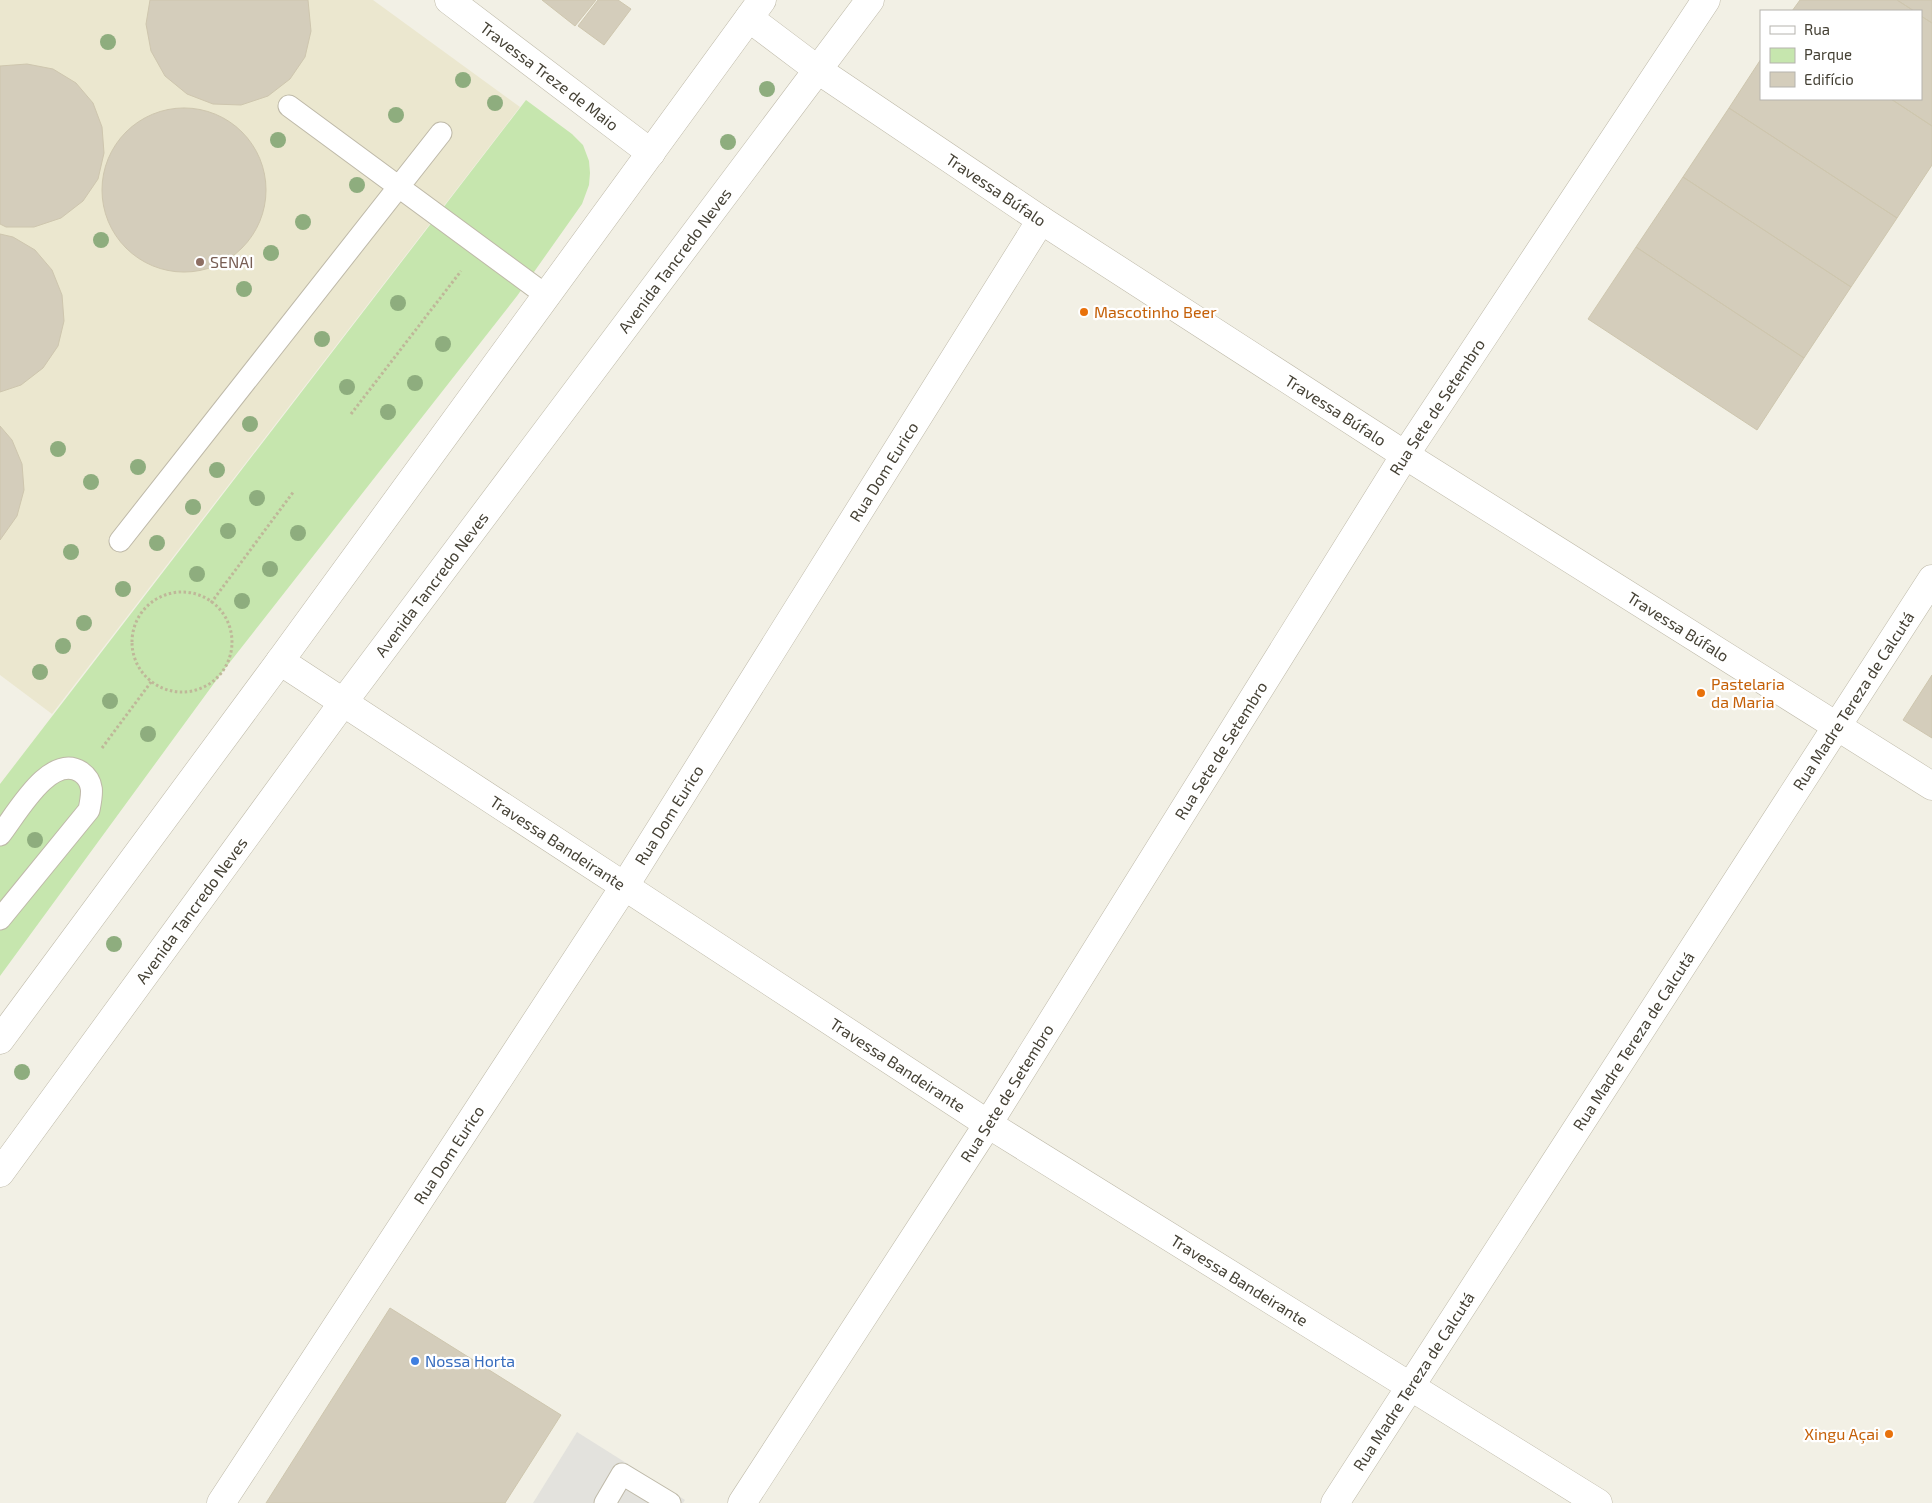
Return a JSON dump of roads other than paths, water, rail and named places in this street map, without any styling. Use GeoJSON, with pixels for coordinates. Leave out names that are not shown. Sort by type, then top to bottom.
{"type":"FeatureCollection","features":[{"type":"Feature","properties":{"kind":"street","name":"Travessa Treze de Maio"},"geometry":{"type":"LineString","coordinates":[[449,0],[651,153]]}},
{"type":"Feature","properties":{"kind":"street","name":"Avenida Tancredo Neves"},"geometry":{"type":"LineString","coordinates":[[0,1173],[342,704],[870,0]]}},
{"type":"Feature","properties":{"kind":"street","name":"Rua Sete de Setembro"},"geometry":{"type":"LineString","coordinates":[[742,1503],[988,1124],[1406,455],[1706,0]]}},
{"type":"Feature","properties":{"kind":"street"},"geometry":{"type":"LineString","coordinates":[[0,1040],[280,662],[756,9]]}},
{"type":"Feature","properties":{"kind":"street","name":"Travessa Búfalo"},"geometry":{"type":"LineString","coordinates":[[756,9],[818,70],[1041,220],[1406,455],[1838,725],[1932,786]]}},
{"type":"Feature","properties":{"kind":"street","name":"Rua Dom Eurico"},"geometry":{"type":"LineString","coordinates":[[222,1503],[624,887],[1041,220]]}},
{"type":"Feature","properties":{"kind":"street","name":"Rua Madre Tereza de Calcutá"},"geometry":{"type":"LineString","coordinates":[[1336,1503],[1932,579]]}},
{"type":"Feature","properties":{"kind":"street","name":"Travessa Bandeirante"},"geometry":{"type":"LineString","coordinates":[[280,662],[988,1124],[1598,1503]]}},
{"type":"Feature","properties":{"kind":"lane"},"geometry":{"type":"LineString","coordinates":[[288,106],[547,296]]}},
{"type":"Feature","properties":{"kind":"lane"},"geometry":{"type":"LineString","coordinates":[[120,541],[441,133]]}},
{"type":"Feature","properties":{"kind":"lane"},"geometry":{"type":"LineString","coordinates":[[0,835],[42,781],[55,771],[66,767],[79,771],[87,778],[93,789],[89,810],[0,919]]}},
{"type":"Feature","properties":{"kind":"lane"},"geometry":{"type":"LineString","coordinates":[[605,1503],[622,1474],[670,1503]]}},
{"type":"Feature","properties":{"kind":"place","name":"SENAI"},"geometry":{"type":"Point","coordinates":[200,262]}},
{"type":"Feature","properties":{"kind":"place","name":"Mascotinho Beer"},"geometry":{"type":"Point","coordinates":[1084,312]}},
{"type":"Feature","properties":{"kind":"place","name":"Pastelaria da Maria"},"geometry":{"type":"Point","coordinates":[1701,693]}},
{"type":"Feature","properties":{"kind":"place","name":"Nossa Horta"},"geometry":{"type":"Point","coordinates":[415,1361]}},
{"type":"Feature","properties":{"kind":"place","name":"Xingu Açai"},"geometry":{"type":"Point","coordinates":[1889,1434]}}]}
